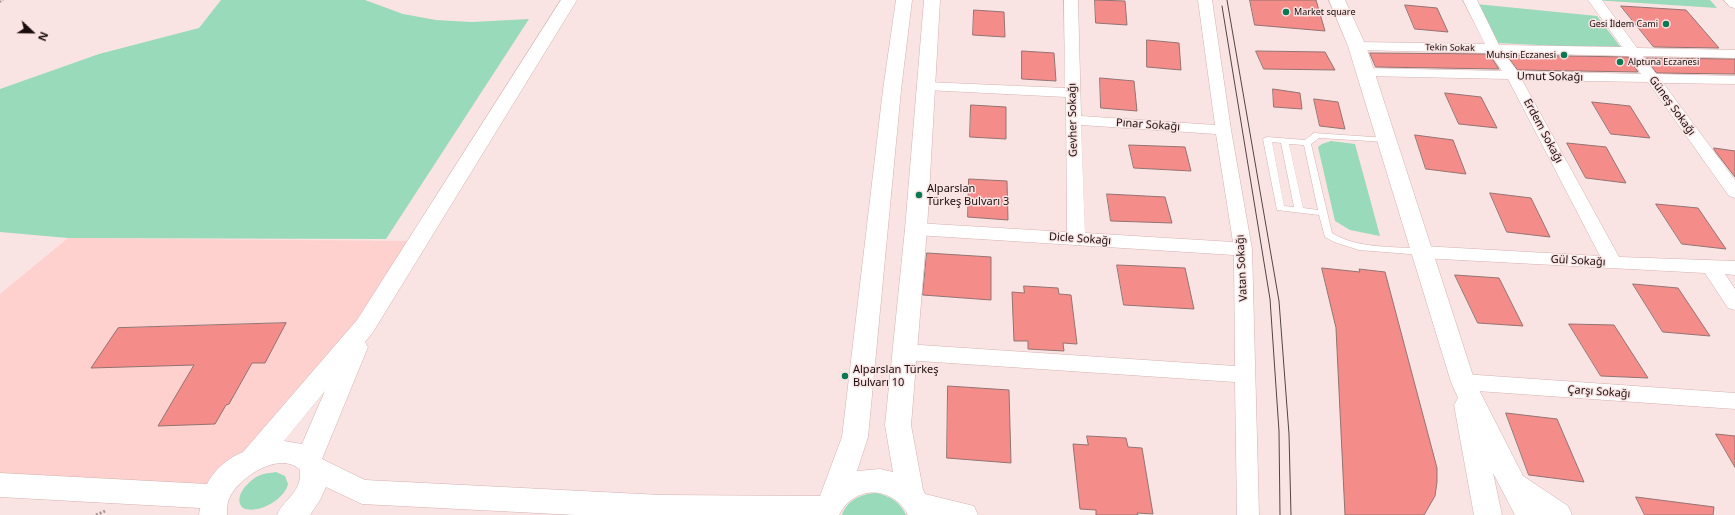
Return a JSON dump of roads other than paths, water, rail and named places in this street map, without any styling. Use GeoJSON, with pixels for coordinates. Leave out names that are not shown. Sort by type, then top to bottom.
{"type":"FeatureCollection","features":[{"type":"Feature","properties":{"kind":"main road"},"geometry":{"type":"LineString","coordinates":[[0,485],[214,506],[220,487],[229,477],[252,460],[365,326],[569,0]]}},
{"type":"Feature","properties":{"kind":"main road"},"geometry":{"type":"LineString","coordinates":[[829,507],[855,437],[892,90],[904,0]]}},
{"type":"Feature","properties":{"kind":"main road"},"geometry":{"type":"LineString","coordinates":[[916,504],[898,425],[916,229],[932,0]]}},
{"type":"Feature","properties":{"kind":"main road"},"geometry":{"type":"LineString","coordinates":[[1337,0],[1357,46],[1463,382],[1488,515]]}},
{"type":"Feature","properties":{"kind":"main road"},"geometry":{"type":"LineString","coordinates":[[291,515],[304,502],[313,486],[314,476],[310,463],[365,326]]}},
{"type":"Feature","properties":{"kind":"main road"},"geometry":{"type":"LineString","coordinates":[[1463,382],[1512,482],[1530,515]]}},
{"type":"Feature","properties":{"kind":"main road"},"geometry":{"type":"LineString","coordinates":[[252,460],[278,452],[295,453],[362,492],[661,507],[829,507]]}},
{"type":"Feature","properties":{"kind":"main road"},"geometry":{"type":"LineString","coordinates":[[829,507],[842,490],[853,484],[877,480],[889,482],[900,487],[916,504],[964,515]]}},
{"type":"Feature","properties":{"kind":"main road"},"geometry":{"type":"LineString","coordinates":[[1512,482],[1558,515]]}},
{"type":"Feature","properties":{"kind":"street","name":"Gevher Sokağı"},"geometry":{"type":"LineString","coordinates":[[1071,0],[1076,239]]}},
{"type":"Feature","properties":{"kind":"street","name":"Vatan Sokağı"},"geometry":{"type":"LineString","coordinates":[[1205,0],[1223,130],[1243,249],[1248,515]]}},
{"type":"Feature","properties":{"kind":"street","name":"Erdem Sokağı"},"geometry":{"type":"LineString","coordinates":[[1470,0],[1494,49],[1514,76],[1613,263]]}},
{"type":"Feature","properties":{"kind":"street","name":"Güneş Sokağı"},"geometry":{"type":"LineString","coordinates":[[1595,0],[1735,192]]}},
{"type":"Feature","properties":{"kind":"street"},"geometry":{"type":"LineString","coordinates":[[1731,0],[1735,4]]}},
{"type":"Feature","properties":{"kind":"street","name":"Tekin Sokak"},"geometry":{"type":"LineString","coordinates":[[1357,46],[1735,54]]}},
{"type":"Feature","properties":{"kind":"street","name":"Umut Sokağı"},"geometry":{"type":"LineString","coordinates":[[1365,72],[1735,80]]}},
{"type":"Feature","properties":{"kind":"street"},"geometry":{"type":"LineString","coordinates":[[926,86],[1072,93]]}},
{"type":"Feature","properties":{"kind":"street","name":"Pınar Sokağı"},"geometry":{"type":"LineString","coordinates":[[1073,120],[1223,130]]}},
{"type":"Feature","properties":{"kind":"street","name":"Dicle Sokağı"},"geometry":{"type":"LineString","coordinates":[[916,229],[1243,249]]}},
{"type":"Feature","properties":{"kind":"street","name":"Gül Sokağı"},"geometry":{"type":"LineString","coordinates":[[1422,252],[1613,263],[1735,268]]}},
{"type":"Feature","properties":{"kind":"street"},"geometry":{"type":"LineString","coordinates":[[1710,267],[1735,303]]}},
{"type":"Feature","properties":{"kind":"street"},"geometry":{"type":"LineString","coordinates":[[905,352],[1246,375]]}},
{"type":"Feature","properties":{"kind":"street","name":"Çarşı Sokağı"},"geometry":{"type":"LineString","coordinates":[[1463,382],[1735,401]]}},
{"type":"Feature","properties":{"kind":"lane"},"geometry":{"type":"LineString","coordinates":[[1323,213],[1280,208],[1267,139],[1307,143],[1317,134],[1387,140]]}},
{"type":"Feature","properties":{"kind":"lane"},"geometry":{"type":"LineString","coordinates":[[1284,140],[1298,210]]}},
{"type":"Feature","properties":{"kind":"lane"},"geometry":{"type":"LineString","coordinates":[[1307,143],[1328,235],[1343,244],[1422,252]]}},
{"type":"Feature","properties":{"kind":"tram line"},"geometry":{"type":"LineString","coordinates":[[1227,0],[1279,301],[1289,434],[1291,515]]}},
{"type":"Feature","properties":{"kind":"tram line"},"geometry":{"type":"LineString","coordinates":[[1222,6],[1270,299],[1279,431],[1280,515]]}},
{"type":"Feature","properties":{"kind":"place","name":"Market square"},"geometry":{"type":"Point","coordinates":[1286,12]}},
{"type":"Feature","properties":{"kind":"place","name":"Gesi İldem Cami"},"geometry":{"type":"Point","coordinates":[1666,24]}},
{"type":"Feature","properties":{"kind":"place","name":"Muhsin Eczanesi"},"geometry":{"type":"Point","coordinates":[1564,55]}},
{"type":"Feature","properties":{"kind":"place","name":"Alptuna Eczanesi"},"geometry":{"type":"Point","coordinates":[1620,62]}},
{"type":"Feature","properties":{"kind":"place","name":"Alparslan Türkeş Bulvarı 3"},"geometry":{"type":"Point","coordinates":[919,195]}},
{"type":"Feature","properties":{"kind":"place","name":"Alparslan Türkeş Bulvarı 10"},"geometry":{"type":"Point","coordinates":[845,376]}}]}
